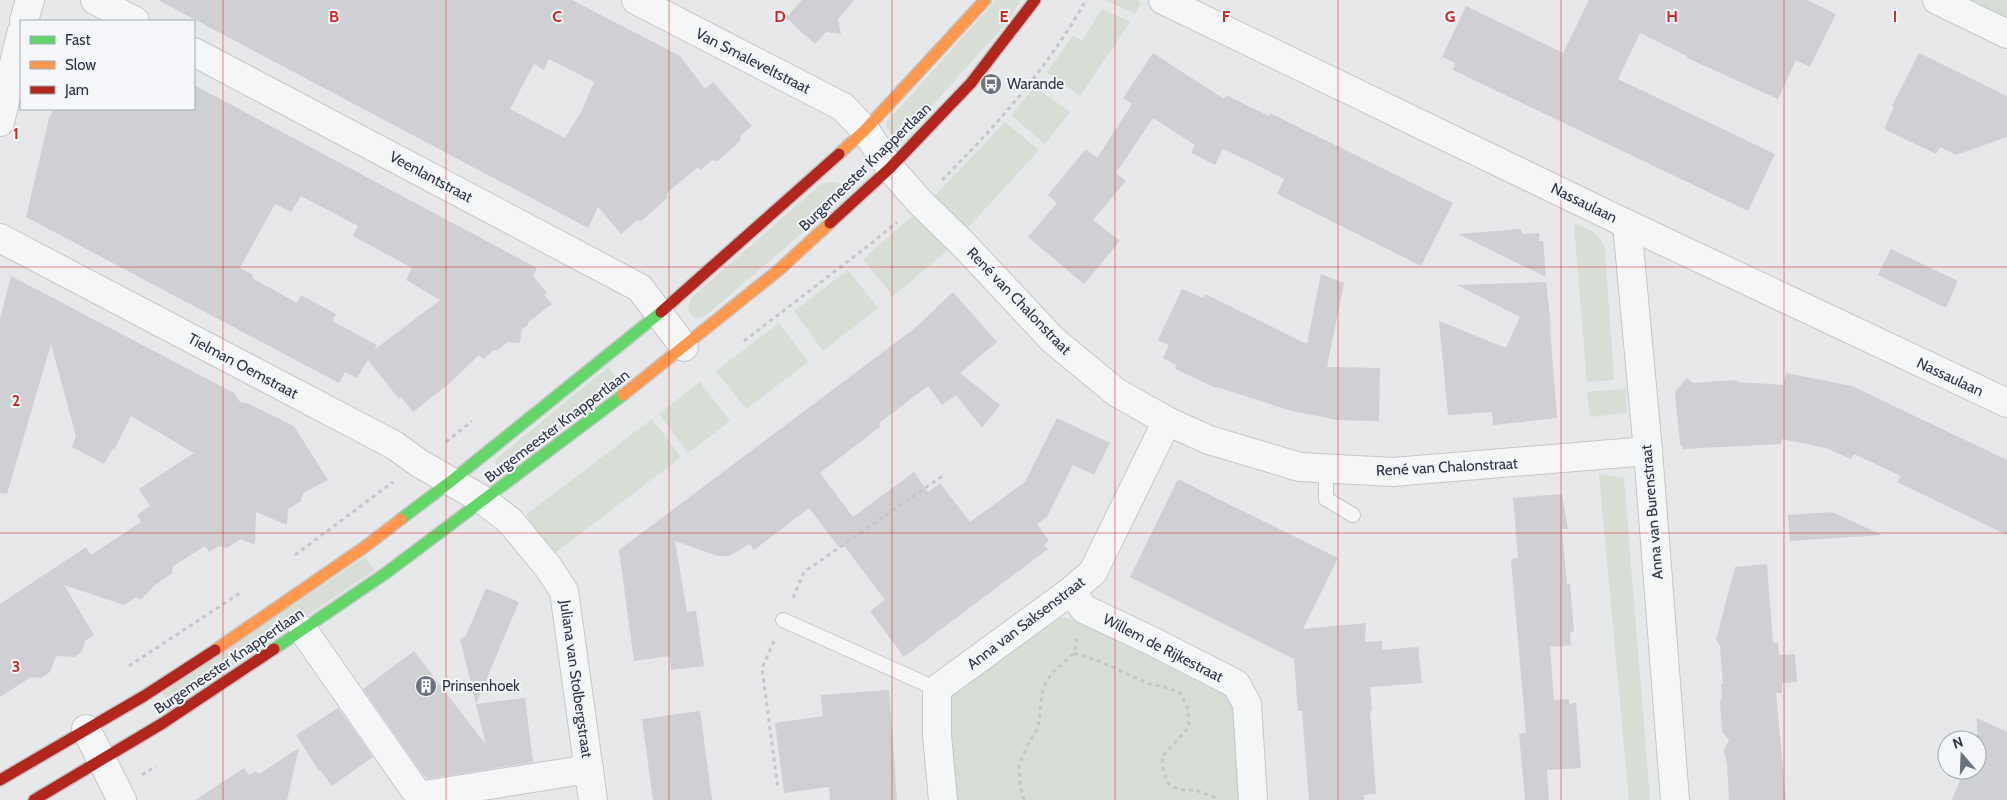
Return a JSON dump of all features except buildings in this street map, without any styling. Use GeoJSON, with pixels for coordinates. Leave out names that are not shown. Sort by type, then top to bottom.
{"type":"FeatureCollection","features":[{"type":"Feature","properties":{"kind":"main road","name":"Burgemeester Knappertlaan"},"geometry":{"type":"LineString","coordinates":[[0,780],[144,696],[238,635],[366,546],[450,482],[658,314],[751,233],[865,130],[985,0]]}},
{"type":"Feature","properties":{"kind":"main road","name":"Burgemeester Knappertlaan"},"geometry":{"type":"LineString","coordinates":[[34,800],[163,723],[386,573],[635,386],[780,269],[890,168],[971,83],[1035,0]]}},
{"type":"Feature","properties":{"kind":"street"},"geometry":{"type":"LineString","coordinates":[[24,20],[30,0]]}},
{"type":"Feature","properties":{"kind":"street"},"geometry":{"type":"LineString","coordinates":[[95,0],[133,20]]}},
{"type":"Feature","properties":{"kind":"street","name":"Van Smaleveltstraat"},"geometry":{"type":"LineString","coordinates":[[636,0],[843,107],[865,130]]}},
{"type":"Feature","properties":{"kind":"street","name":"Nassaulaan"},"geometry":{"type":"LineString","coordinates":[[1163,0],[1627,224],[2007,403]]}},
{"type":"Feature","properties":{"kind":"street"},"geometry":{"type":"LineString","coordinates":[[1937,0],[2007,34]]}},
{"type":"Feature","properties":{"kind":"street"},"geometry":{"type":"LineString","coordinates":[[0,122],[20,38]]}},
{"type":"Feature","properties":{"kind":"street","name":"Veenlantstraat"},"geometry":{"type":"LineString","coordinates":[[195,53],[640,288],[658,314]]}},
{"type":"Feature","properties":{"kind":"street","name":"René van Chalonstraat"},"geometry":{"type":"LineString","coordinates":[[865,130],[890,168],[1053,340],[1116,392],[1167,421],[1209,440],[1300,467],[1393,472],[1648,451]]}},
{"type":"Feature","properties":{"kind":"street","name":"Anna van Burenstraat"},"geometry":{"type":"LineString","coordinates":[[1627,224],[1648,451],[1675,800]]}},
{"type":"Feature","properties":{"kind":"street","name":"Tielman Oemstraat"},"geometry":{"type":"LineString","coordinates":[[0,238],[394,445],[419,463],[483,500]]}},
{"type":"Feature","properties":{"kind":"street"},"geometry":{"type":"LineString","coordinates":[[658,314],[684,346]]}},
{"type":"Feature","properties":{"kind":"street","name":"Anna van Saksenstraat"},"geometry":{"type":"LineString","coordinates":[[937,690],[1077,600],[1093,572],[1167,421]]}},
{"type":"Feature","properties":{"kind":"street","name":"Juliana van Stolbergstraat"},"geometry":{"type":"LineString","coordinates":[[483,500],[510,521],[548,567],[564,591],[593,800]]}},
{"type":"Feature","properties":{"kind":"street","name":"Willem de Rijkestraat"},"geometry":{"type":"LineString","coordinates":[[1077,600],[1236,684],[1246,704],[1253,800]]}},
{"type":"Feature","properties":{"kind":"street"},"geometry":{"type":"LineString","coordinates":[[303,630],[419,796],[589,769]]}},
{"type":"Feature","properties":{"kind":"street"},"geometry":{"type":"LineString","coordinates":[[937,690],[943,800]]}},
{"type":"Feature","properties":{"kind":"street"},"geometry":{"type":"LineString","coordinates":[[86,729],[122,800]]}},
{"type":"Feature","properties":{"kind":"lane"},"geometry":{"type":"LineString","coordinates":[[1326,468],[1326,499],[1353,516]]}},
{"type":"Feature","properties":{"kind":"lane"},"geometry":{"type":"LineString","coordinates":[[783,620],[937,690]]}},
{"type":"Feature","properties":{"kind":"path"},"geometry":{"type":"LineString","coordinates":[[294,556],[474,420]]}},
{"type":"Feature","properties":{"kind":"path"},"geometry":{"type":"LineString","coordinates":[[126,668],[247,588]]}},
{"type":"Feature","properties":{"kind":"path"},"geometry":{"type":"LineString","coordinates":[[1024,800],[1020,785],[1019,765],[1028,744],[1038,728],[1042,688],[1052,673],[1074,653],[1077,600]]}},
{"type":"Feature","properties":{"kind":"path"},"geometry":{"type":"LineString","coordinates":[[1074,653],[1099,661],[1149,684],[1169,688],[1180,693],[1188,709],[1189,727],[1162,757],[1163,770],[1168,783],[1179,790],[1196,790],[1214,797],[1215,800]]}},
{"type":"Feature","properties":{"kind":"shaded area"},"geometry":{"type":"Polygon","coordinates":[[[996,0],[1021,0],[1008,21],[904,137],[892,134],[886,123],[996,0]]]}},
{"type":"Feature","properties":{"kind":"shaded area"},"geometry":{"type":"Polygon","coordinates":[[[1105,0],[1137,0],[1141,2],[1135,14],[1105,0]]]}},
{"type":"Feature","properties":{"kind":"shaded area"},"geometry":{"type":"Polygon","coordinates":[[[1955,0],[2007,0],[2007,25],[1955,0]]]}},
{"type":"Feature","properties":{"kind":"shaded area"},"geometry":{"type":"Polygon","coordinates":[[[1102,9],[1130,22],[1080,96],[1047,72],[1073,35],[1082,41],[1102,9]]]}},
{"type":"Feature","properties":{"kind":"shaded area"},"geometry":{"type":"Polygon","coordinates":[[[1035,87],[1070,112],[1045,144],[1011,115],[1035,87]]]}},
{"type":"Feature","properties":{"kind":"shaded area"},"geometry":{"type":"Polygon","coordinates":[[[1005,122],[1039,150],[965,231],[933,198],[1005,122]]]}},
{"type":"Feature","properties":{"kind":"shaded area"},"geometry":{"type":"Polygon","coordinates":[[[829,182],[841,184],[846,187],[849,193],[705,316],[697,318],[691,315],[688,307],[692,297],[821,184],[829,182]]]}},
{"type":"Feature","properties":{"kind":"shaded area"},"geometry":{"type":"Polygon","coordinates":[[[915,214],[949,249],[893,296],[863,259],[915,214]]]}},
{"type":"Feature","properties":{"kind":"shaded area"},"geometry":{"type":"Polygon","coordinates":[[[1577,224],[1598,237],[1605,249],[1614,380],[1587,382],[1574,225],[1577,224]]]}},
{"type":"Feature","properties":{"kind":"shaded area"},"geometry":{"type":"Polygon","coordinates":[[[848,270],[878,308],[823,351],[794,311],[848,270]]]}},
{"type":"Feature","properties":{"kind":"shaded area"},"geometry":{"type":"Polygon","coordinates":[[[779,323],[808,362],[746,409],[716,371],[779,323]]]}},
{"type":"Feature","properties":{"kind":"shaded area"},"geometry":{"type":"Polygon","coordinates":[[[608,367],[622,386],[501,472],[495,463],[496,459],[608,367]]]}},
{"type":"Feature","properties":{"kind":"shaded area"},"geometry":{"type":"Polygon","coordinates":[[[700,382],[730,421],[688,453],[659,414],[700,382]]]}},
{"type":"Feature","properties":{"kind":"shaded area"},"geometry":{"type":"Polygon","coordinates":[[[1626,389],[1627,413],[1590,417],[1587,392],[1626,389]]]}},
{"type":"Feature","properties":{"kind":"shaded area"},"geometry":{"type":"Polygon","coordinates":[[[652,419],[681,457],[552,555],[528,524],[527,514],[652,419]]]}},
{"type":"Feature","properties":{"kind":"shaded area"},"geometry":{"type":"Polygon","coordinates":[[[1599,474],[1624,478],[1650,800],[1629,800],[1599,474]]]}},
{"type":"Feature","properties":{"kind":"shaded area"},"geometry":{"type":"Polygon","coordinates":[[[365,557],[375,570],[171,707],[162,693],[365,557]]]}},
{"type":"Feature","properties":{"kind":"shaded area"},"geometry":{"type":"Polygon","coordinates":[[[1060,617],[1073,619],[1223,689],[1232,701],[1234,709],[1241,800],[955,800],[948,707],[950,696],[1054,619],[1060,617]]]}},
{"type":"Feature","properties":{"kind":"traffic: fast"},"geometry":{"type":"LineString","coordinates":[[401,519],[450,482],[661,312]]}},
{"type":"Feature","properties":{"kind":"traffic: fast"},"geometry":{"type":"LineString","coordinates":[[274,649],[386,573],[623,395]]}},
{"type":"Feature","properties":{"kind":"traffic: slow"},"geometry":{"type":"LineString","coordinates":[[839,154],[865,130],[985,0]]}},
{"type":"Feature","properties":{"kind":"traffic: slow"},"geometry":{"type":"LineString","coordinates":[[623,395],[780,269],[830,223]]}},
{"type":"Feature","properties":{"kind":"traffic: slow"},"geometry":{"type":"LineString","coordinates":[[215,650],[366,546],[401,519]]}},
{"type":"Feature","properties":{"kind":"traffic: jam"},"geometry":{"type":"LineString","coordinates":[[830,223],[890,168],[971,83],[1035,0]]}},
{"type":"Feature","properties":{"kind":"traffic: jam"},"geometry":{"type":"LineString","coordinates":[[661,312],[839,154]]}},
{"type":"Feature","properties":{"kind":"traffic: jam"},"geometry":{"type":"LineString","coordinates":[[34,800],[163,723],[274,649]]}},
{"type":"Feature","properties":{"kind":"traffic: jam"},"geometry":{"type":"LineString","coordinates":[[0,780],[144,696],[215,650]]}},
{"type":"Feature","properties":{"kind":"place","name":"Warande"},"geometry":{"type":"Point","coordinates":[991,84]}},
{"type":"Feature","properties":{"kind":"place","name":"Prinsenhoek"},"geometry":{"type":"Point","coordinates":[426,686]}}]}
